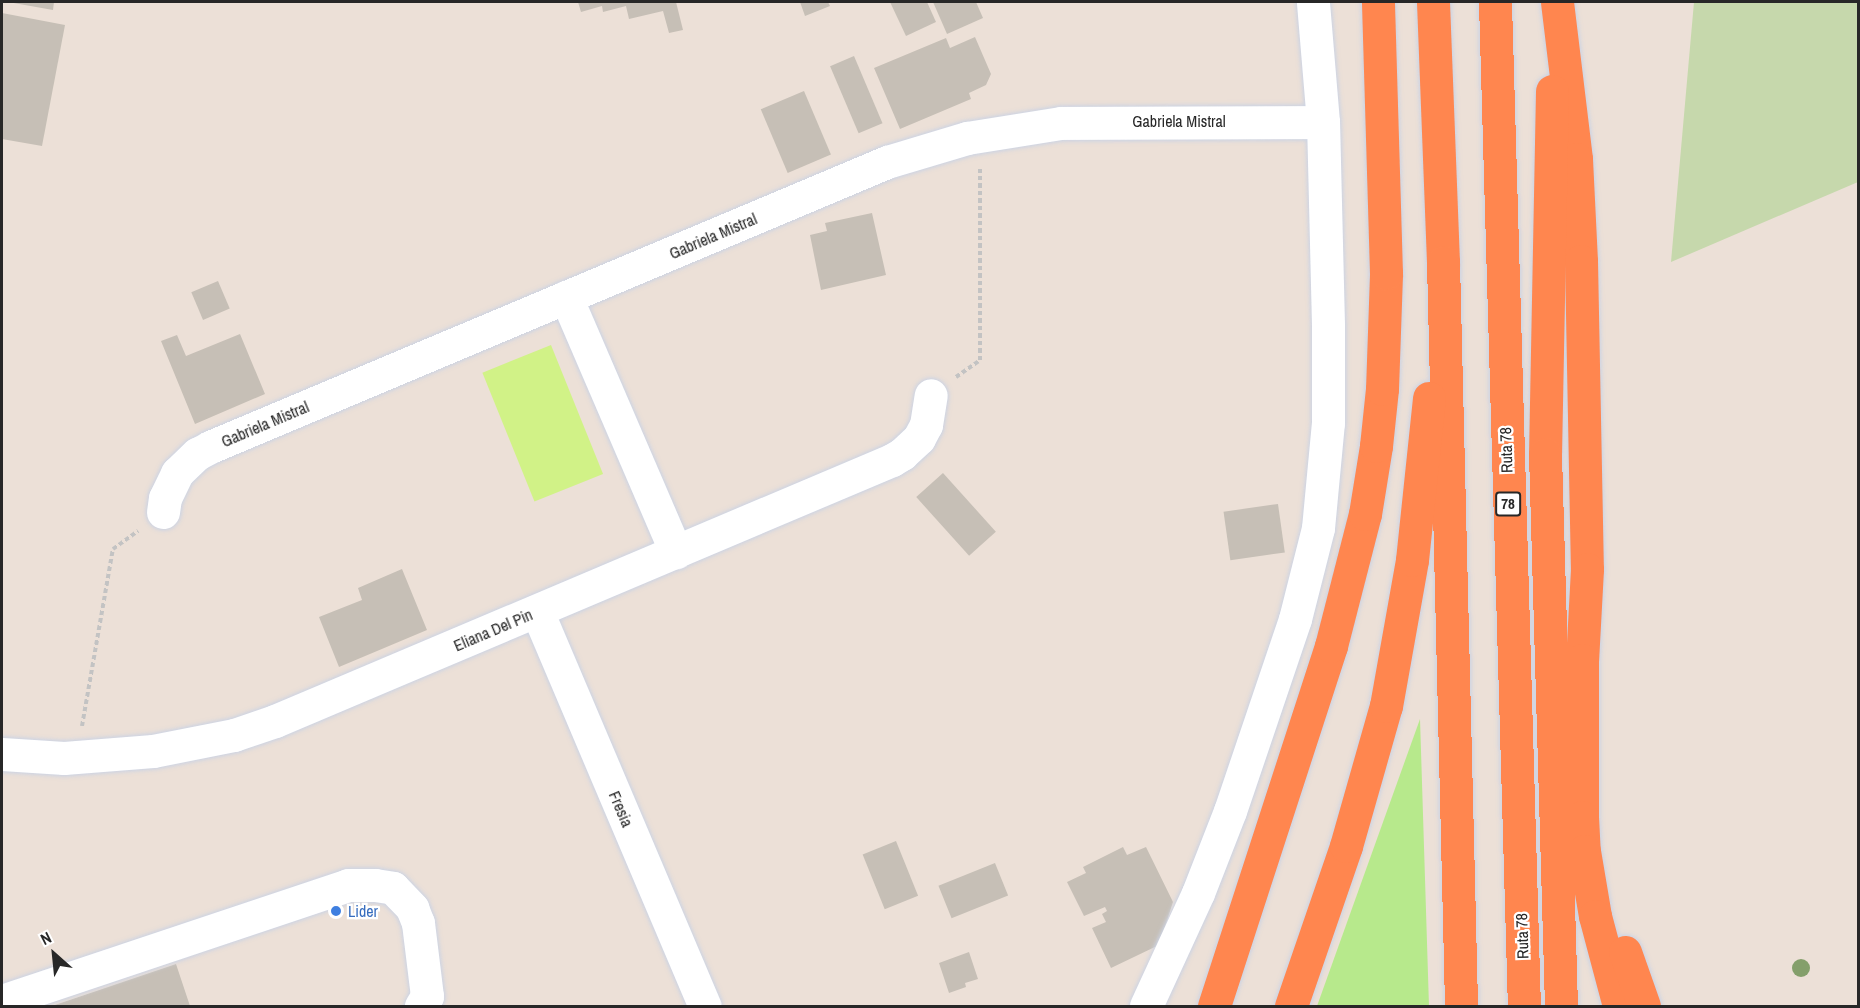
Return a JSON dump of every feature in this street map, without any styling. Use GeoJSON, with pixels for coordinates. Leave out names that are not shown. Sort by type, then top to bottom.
{"type":"FeatureCollection","features":[{"type":"Feature","properties":{"kind":"highway"},"geometry":{"type":"LineString","coordinates":[[1214,1006],[1331,646],[1365,514],[1374,457],[1386,331],[1378,2]]}},
{"type":"Feature","properties":{"kind":"highway"},"geometry":{"type":"LineString","coordinates":[[1433,2],[1443,262],[1461,1006]]}},
{"type":"Feature","properties":{"kind":"highway","name":"Ruta 78"},"geometry":{"type":"LineString","coordinates":[[1495,2],[1524,1006]]}},
{"type":"Feature","properties":{"kind":"highway"},"geometry":{"type":"LineString","coordinates":[[1557,2],[1580,206],[1587,569],[1582,681],[1584,851],[1594,916],[1619,1006]]}},
{"type":"Feature","properties":{"kind":"highway"},"geometry":{"type":"LineString","coordinates":[[1557,2],[1550,154],[1545,454],[1561,1006]]}},
{"type":"Feature","properties":{"kind":"highway"},"geometry":{"type":"LineString","coordinates":[[1291,1006],[1346,846],[1388,696],[1412,560],[1443,262]]}},
{"type":"Feature","properties":{"kind":"highway"},"geometry":{"type":"LineString","coordinates":[[1587,569],[1598,647],[1609,874],[1626,953],[1644,1006]]}},
{"type":"Feature","properties":{"kind":"street"},"geometry":{"type":"LineString","coordinates":[[1146,1006],[1198,893],[1230,811],[1295,619],[1318,528],[1329,423],[1323,122],[1313,2]]}},
{"type":"Feature","properties":{"kind":"street","name":"Gabriela Mistral"},"geometry":{"type":"LineString","coordinates":[[163,512],[165,498],[177,473],[197,454],[887,162],[980,135],[1061,123],[1323,122]]}},
{"type":"Feature","properties":{"kind":"street"},"geometry":{"type":"LineString","coordinates":[[566,297],[676,552]]}},
{"type":"Feature","properties":{"kind":"street","name":"Eliana Del Pin"},"geometry":{"type":"LineString","coordinates":[[2,754],[76,757],[153,751],[194,744],[275,722],[902,454],[919,438],[926,425],[930,395]]}},
{"type":"Feature","properties":{"kind":"street","name":"Fresia"},"geometry":{"type":"LineString","coordinates":[[537,611],[705,1006]]}},
{"type":"Feature","properties":{"kind":"street"},"geometry":{"type":"LineString","coordinates":[[2,1001],[348,885],[375,885],[393,888],[412,908],[418,923],[427,996],[421,1006]]}},
{"type":"Feature","properties":{"kind":"path"},"geometry":{"type":"LineString","coordinates":[[930,395],[980,360],[980,135]]}},
{"type":"Feature","properties":{"kind":"path"},"geometry":{"type":"LineString","coordinates":[[76,757],[112,549],[163,512]]}},
{"type":"Feature","properties":{"kind":"green space"},"geometry":{"type":"Polygon","coordinates":[[[1694,2],[1858,2],[1858,182],[1671,262],[1694,2]]]}},
{"type":"Feature","properties":{"kind":"green space"},"geometry":{"type":"Polygon","coordinates":[[[551,345],[603,474],[534,502],[482,373],[551,345]]]}},
{"type":"Feature","properties":{"kind":"green space"},"geometry":{"type":"Polygon","coordinates":[[[1420,719],[1429,1006],[1317,1006],[1420,719]]]}},
{"type":"Feature","properties":{"kind":"building"},"geometry":{"type":"Polygon","coordinates":[[[8,2],[54,2],[53,10],[8,2]]]}},
{"type":"Feature","properties":{"kind":"building"},"geometry":{"type":"Polygon","coordinates":[[[578,2],[676,2],[683,30],[669,33],[663,11],[629,19],[626,6],[603,12],[602,6],[581,12],[578,2]]]}},
{"type":"Feature","properties":{"kind":"building"},"geometry":{"type":"Polygon","coordinates":[[[800,2],[828,2],[830,6],[805,16],[800,2]]]}},
{"type":"Feature","properties":{"kind":"building"},"geometry":{"type":"Polygon","coordinates":[[[890,2],[927,2],[936,22],[906,36],[890,2]]]}},
{"type":"Feature","properties":{"kind":"building"},"geometry":{"type":"Polygon","coordinates":[[[933,2],[976,2],[983,18],[947,34],[933,2]]]}},
{"type":"Feature","properties":{"kind":"building"},"geometry":{"type":"Polygon","coordinates":[[[2,13],[65,25],[42,146],[2,139],[2,13]]]}},
{"type":"Feature","properties":{"kind":"building"},"geometry":{"type":"Polygon","coordinates":[[[975,37],[991,74],[986,85],[969,93],[971,99],[900,129],[874,68],[946,38],[950,48],[975,37]]]}},
{"type":"Feature","properties":{"kind":"building"},"geometry":{"type":"Polygon","coordinates":[[[854,56],[883,123],[859,133],[830,66],[854,56]]]}},
{"type":"Feature","properties":{"kind":"building"},"geometry":{"type":"Polygon","coordinates":[[[804,91],[831,155],[788,173],[761,109],[804,91]]]}},
{"type":"Feature","properties":{"kind":"building"},"geometry":{"type":"Polygon","coordinates":[[[872,213],[886,275],[821,290],[810,235],[827,231],[825,223],[872,213]]]}},
{"type":"Feature","properties":{"kind":"building"},"geometry":{"type":"Polygon","coordinates":[[[218,281],[230,309],[203,320],[191,292],[218,281]]]}},
{"type":"Feature","properties":{"kind":"building"},"geometry":{"type":"Polygon","coordinates":[[[240,334],[265,394],[195,424],[161,341],[177,335],[186,356],[240,334]]]}},
{"type":"Feature","properties":{"kind":"building"},"geometry":{"type":"Polygon","coordinates":[[[943,473],[996,532],[969,556],[916,497],[943,473]]]}},
{"type":"Feature","properties":{"kind":"building"},"geometry":{"type":"Polygon","coordinates":[[[1278,504],[1285,553],[1230,560],[1224,512],[1278,504]]]}},
{"type":"Feature","properties":{"kind":"building"},"geometry":{"type":"Polygon","coordinates":[[[402,569],[427,630],[339,667],[319,617],[362,600],[358,588],[402,569]]]}},
{"type":"Feature","properties":{"kind":"building"},"geometry":{"type":"Polygon","coordinates":[[[896,841],[918,896],[885,909],[863,854],[896,841]]]}},
{"type":"Feature","properties":{"kind":"building"},"geometry":{"type":"Polygon","coordinates":[[[1123,847],[1127,855],[1146,847],[1173,902],[1159,945],[1111,968],[1092,928],[1106,922],[1102,914],[1107,911],[1105,907],[1084,916],[1067,882],[1086,873],[1083,867],[1123,847]]]}},
{"type":"Feature","properties":{"kind":"building"},"geometry":{"type":"Polygon","coordinates":[[[995,863],[1008,895],[952,918],[938,886],[995,863]]]}},
{"type":"Feature","properties":{"kind":"building"},"geometry":{"type":"Polygon","coordinates":[[[969,952],[978,979],[965,983],[966,987],[949,993],[939,963],[969,952]]]}},
{"type":"Feature","properties":{"kind":"building"},"geometry":{"type":"Polygon","coordinates":[[[176,964],[190,1006],[52,1006],[176,964]]]}},
{"type":"Feature","properties":{"kind":"place","name":"Lider"},"geometry":{"type":"Point","coordinates":[336,911]}}]}
